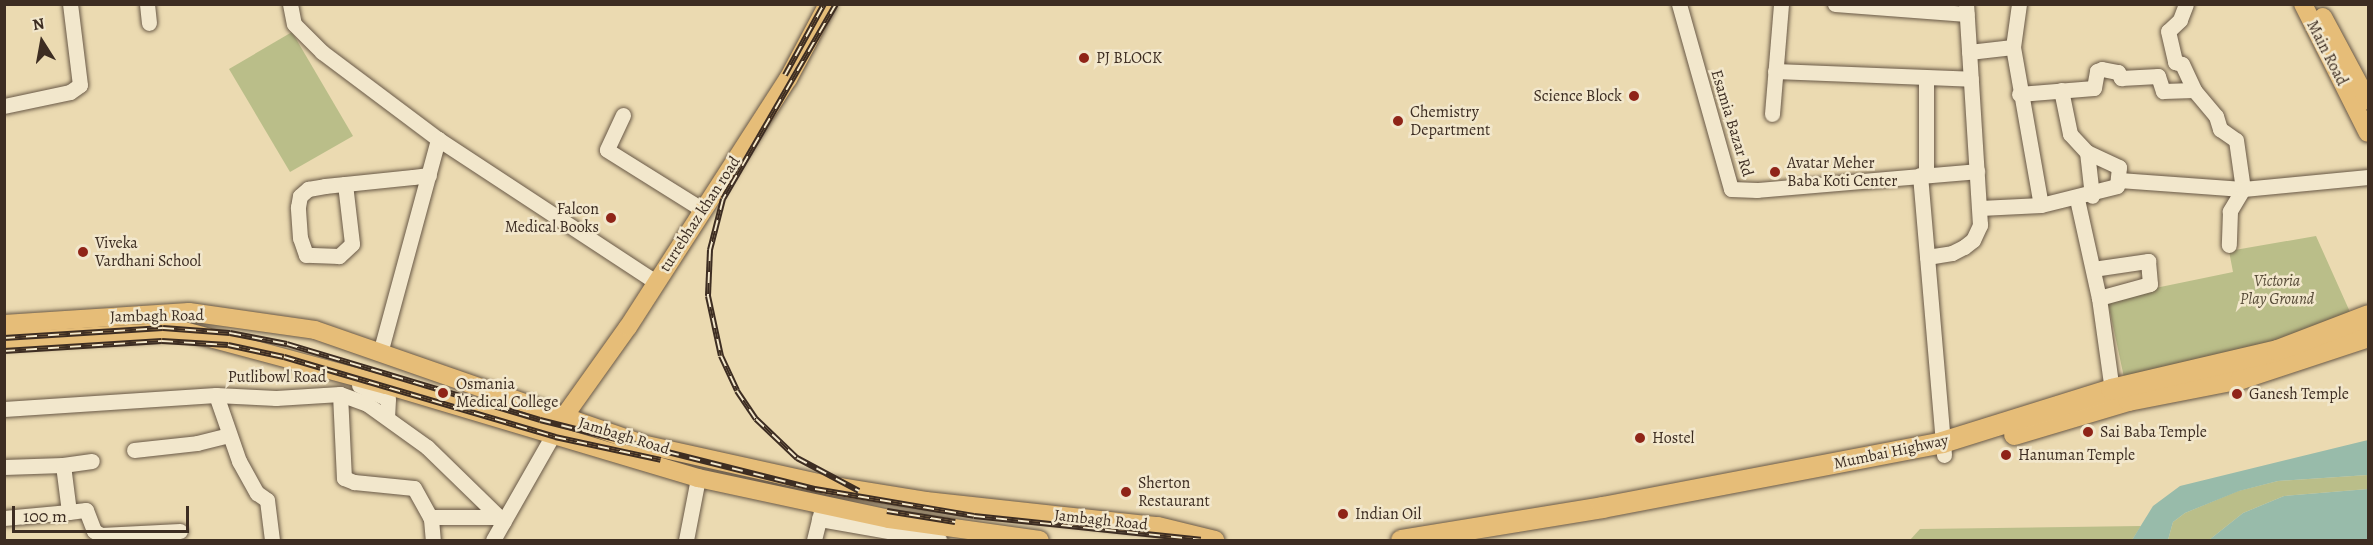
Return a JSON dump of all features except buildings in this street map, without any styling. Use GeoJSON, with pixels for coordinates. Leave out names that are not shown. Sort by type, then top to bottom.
{"type":"FeatureCollection","features":[{"type":"Feature","properties":{"kind":"highway","name":"Mumbai Highway"},"geometry":{"type":"LineString","coordinates":[[1481,540],[1650,513],[1943,448],[2330,333],[2368,315]]}},
{"type":"Feature","properties":{"kind":"highway","name":"Mumbai Highway"},"geometry":{"type":"LineString","coordinates":[[2113,397],[2241,378],[2368,336]]}},
{"type":"Feature","properties":{"kind":"highway","name":"Mumbai Highway"},"geometry":{"type":"LineString","coordinates":[[1401,540],[1943,448]]}},
{"type":"Feature","properties":{"kind":"main road","name":"turrebhaz khan road"},"geometry":{"type":"LineString","coordinates":[[564,418],[788,79],[828,4]]}},
{"type":"Feature","properties":{"kind":"main road","name":"Main Road"},"geometry":{"type":"LineString","coordinates":[[2303,4],[2368,134]]}},
{"type":"Feature","properties":{"kind":"main road","name":"Main Road"},"geometry":{"type":"LineString","coordinates":[[2316,4],[2368,101]]}},
{"type":"Feature","properties":{"kind":"main road","name":"Jambagh Road"},"geometry":{"type":"LineString","coordinates":[[4,324],[201,314],[315,330],[642,444],[827,485],[926,501],[1168,528],[1215,540]]}},
{"type":"Feature","properties":{"kind":"main road"},"geometry":{"type":"LineString","coordinates":[[191,333],[192,322],[201,314]]}},
{"type":"Feature","properties":{"kind":"main road","name":"Jambagh Road"},"geometry":{"type":"LineString","coordinates":[[4,341],[110,333],[191,333],[431,398],[698,478],[821,512],[1040,540]]}},
{"type":"Feature","properties":{"kind":"main road"},"geometry":{"type":"LineString","coordinates":[[417,366],[429,381],[431,398]]}},
{"type":"Feature","properties":{"kind":"street"},"geometry":{"type":"LineString","coordinates":[[4,106],[70,92],[80,85],[70,4]]}},
{"type":"Feature","properties":{"kind":"street"},"geometry":{"type":"LineString","coordinates":[[147,4],[149,23]]}},
{"type":"Feature","properties":{"kind":"street"},"geometry":{"type":"LineString","coordinates":[[290,4],[294,24],[305,38],[438,139],[656,282]]}},
{"type":"Feature","properties":{"kind":"street","name":"Esamia Bazar Rd"},"geometry":{"type":"LineString","coordinates":[[1680,4],[1731,189],[1757,190],[1977,171]]}},
{"type":"Feature","properties":{"kind":"street"},"geometry":{"type":"LineString","coordinates":[[1772,114],[1781,4]]}},
{"type":"Feature","properties":{"kind":"street"},"geometry":{"type":"LineString","coordinates":[[1835,4],[1966,9],[1980,225],[1973,240],[1952,254],[1927,257]]}},
{"type":"Feature","properties":{"kind":"street"},"geometry":{"type":"LineString","coordinates":[[2019,4],[2013,47],[2019,94],[2041,206]]}},
{"type":"Feature","properties":{"kind":"street"},"geometry":{"type":"LineString","coordinates":[[2186,4],[2180,20],[2168,31],[2175,62],[2182,64],[2194,90],[2216,116],[2220,129],[2236,140],[2243,189],[2230,211],[2229,245]]}},
{"type":"Feature","properties":{"kind":"street"},"geometry":{"type":"LineString","coordinates":[[1969,52],[2013,47]]}},
{"type":"Feature","properties":{"kind":"street"},"geometry":{"type":"LineString","coordinates":[[2019,94],[2094,88],[2097,71],[2102,69],[2118,72],[2121,78],[2158,76],[2163,91],[2194,90]]}},
{"type":"Feature","properties":{"kind":"street"},"geometry":{"type":"LineString","coordinates":[[1775,71],[1971,80]]}},
{"type":"Feature","properties":{"kind":"street"},"geometry":{"type":"LineString","coordinates":[[1926,78],[1923,175],[1927,257],[1943,448]]}},
{"type":"Feature","properties":{"kind":"street"},"geometry":{"type":"LineString","coordinates":[[1980,208],[2041,206],[2085,197],[2117,186],[2119,167],[2087,152],[2070,134],[2061,90]]}},
{"type":"Feature","properties":{"kind":"street"},"geometry":{"type":"LineString","coordinates":[[623,115],[607,150],[703,210]]}},
{"type":"Feature","properties":{"kind":"street"},"geometry":{"type":"LineString","coordinates":[[380,353],[438,139]]}},
{"type":"Feature","properties":{"kind":"street"},"geometry":{"type":"LineString","coordinates":[[2087,152],[2085,197],[2093,269],[2113,397]]}},
{"type":"Feature","properties":{"kind":"street"},"geometry":{"type":"LineString","coordinates":[[345,184],[352,244],[339,256],[306,255],[300,238],[300,196],[308,189],[345,184],[429,175]]}},
{"type":"Feature","properties":{"kind":"street"},"geometry":{"type":"LineString","coordinates":[[2119,180],[2243,189],[2368,177]]}},
{"type":"Feature","properties":{"kind":"street"},"geometry":{"type":"LineString","coordinates":[[2093,269],[2148,261],[2150,284],[2099,298]]}},
{"type":"Feature","properties":{"kind":"street"},"geometry":{"type":"LineString","coordinates":[[332,372],[388,399],[387,417]]}},
{"type":"Feature","properties":{"kind":"street"},"geometry":{"type":"LineString","coordinates":[[340,394],[344,478],[354,482],[414,488],[430,518],[433,540]]}},
{"type":"Feature","properties":{"kind":"street","name":"Putlibowl Road"},"geometry":{"type":"LineString","coordinates":[[4,409],[216,395],[276,398],[340,394],[367,404],[427,447],[500,531]]}},
{"type":"Feature","properties":{"kind":"street"},"geometry":{"type":"LineString","coordinates":[[216,395],[228,435],[257,493],[267,500],[272,540]]}},
{"type":"Feature","properties":{"kind":"street"},"geometry":{"type":"LineString","coordinates":[[134,450],[196,443],[228,435]]}},
{"type":"Feature","properties":{"kind":"street"},"geometry":{"type":"LineString","coordinates":[[430,518],[500,531],[553,435]]}},
{"type":"Feature","properties":{"kind":"street"},"geometry":{"type":"LineString","coordinates":[[4,467],[63,465],[92,461]]}},
{"type":"Feature","properties":{"kind":"street"},"geometry":{"type":"LineString","coordinates":[[63,465],[69,512]]}},
{"type":"Feature","properties":{"kind":"street"},"geometry":{"type":"LineString","coordinates":[[686,540],[698,478]]}},
{"type":"Feature","properties":{"kind":"street"},"geometry":{"type":"LineString","coordinates":[[4,518],[86,510],[94,531],[100,535],[180,531]]}},
{"type":"Feature","properties":{"kind":"street"},"geometry":{"type":"LineString","coordinates":[[814,540],[821,512],[939,540]]}},
{"type":"Feature","properties":{"kind":"green space"},"geometry":{"type":"Polygon","coordinates":[[[292,32],[353,136],[290,172],[229,69],[292,32]]]}},
{"type":"Feature","properties":{"kind":"green space","name":"Victoria Play Ground"},"geometry":{"type":"Polygon","coordinates":[[[2316,236],[2350,312],[2246,353],[2125,382],[2107,298],[2233,272],[2229,251],[2316,236]]]}},
{"type":"Feature","properties":{"kind":"green space"},"geometry":{"type":"Polygon","coordinates":[[[2368,475],[2368,489],[2284,496],[2243,513],[2209,540],[2168,540],[2173,522],[2185,513],[2238,491],[2278,481],[2368,475]]]}},
{"type":"Feature","properties":{"kind":"green space"},"geometry":{"type":"Polygon","coordinates":[[[2141,526],[2132,540],[1910,540],[1920,529],[2141,526]]]}},
{"type":"Feature","properties":{"kind":"shaded area"},"geometry":{"type":"Polygon","coordinates":[[[2368,440],[2368,475],[2278,481],[2239,491],[2185,513],[2173,522],[2168,540],[2132,540],[2153,506],[2180,486],[2368,440]]]}},
{"type":"Feature","properties":{"kind":"shaded area"},"geometry":{"type":"Polygon","coordinates":[[[2368,489],[2368,540],[2209,540],[2243,513],[2284,496],[2368,489]]]}},
{"type":"Feature","properties":{"kind":"railway"},"geometry":{"type":"LineString","coordinates":[[785,75],[824,4]]}},
{"type":"Feature","properties":{"kind":"railway"},"geometry":{"type":"LineString","coordinates":[[836,4],[723,199],[710,250],[708,296],[721,356],[737,391],[756,419],[797,458],[859,491]]}},
{"type":"Feature","properties":{"kind":"railway"},"geometry":{"type":"LineString","coordinates":[[4,338],[163,328],[230,333],[287,344],[540,420],[815,489],[974,516],[1201,540]]}},
{"type":"Feature","properties":{"kind":"railway"},"geometry":{"type":"LineString","coordinates":[[4,351],[162,341],[228,345],[284,357],[555,437],[661,460]]}},
{"type":"Feature","properties":{"kind":"railway"},"geometry":{"type":"LineString","coordinates":[[887,511],[955,522]]}},
{"type":"Feature","properties":{"kind":"place","name":"PJ BLOCK"},"geometry":{"type":"Point","coordinates":[1084,58]}},
{"type":"Feature","properties":{"kind":"place","name":"Science Block"},"geometry":{"type":"Point","coordinates":[1634,96]}},
{"type":"Feature","properties":{"kind":"place","name":"Chemistry Department"},"geometry":{"type":"Point","coordinates":[1398,121]}},
{"type":"Feature","properties":{"kind":"place","name":"Avatar Meher Baba Koti Center"},"geometry":{"type":"Point","coordinates":[1775,172]}},
{"type":"Feature","properties":{"kind":"place","name":"Falcon Medical Books"},"geometry":{"type":"Point","coordinates":[611,218]}},
{"type":"Feature","properties":{"kind":"place","name":"Viveka Vardhani School"},"geometry":{"type":"Point","coordinates":[83,252]}},
{"type":"Feature","properties":{"kind":"place","name":"Osmania Medical College"},"geometry":{"type":"Point","coordinates":[443,393]}},
{"type":"Feature","properties":{"kind":"place","name":"Ganesh Temple"},"geometry":{"type":"Point","coordinates":[2237,394]}},
{"type":"Feature","properties":{"kind":"place","name":"Sai Baba Temple"},"geometry":{"type":"Point","coordinates":[2088,432]}},
{"type":"Feature","properties":{"kind":"place","name":"Hostel"},"geometry":{"type":"Point","coordinates":[1640,438]}},
{"type":"Feature","properties":{"kind":"place","name":"Hanuman Temple"},"geometry":{"type":"Point","coordinates":[2006,455]}},
{"type":"Feature","properties":{"kind":"place","name":"Sherton Restaurant"},"geometry":{"type":"Point","coordinates":[1126,492]}},
{"type":"Feature","properties":{"kind":"place","name":"Indian Oil"},"geometry":{"type":"Point","coordinates":[1343,514]}}]}
